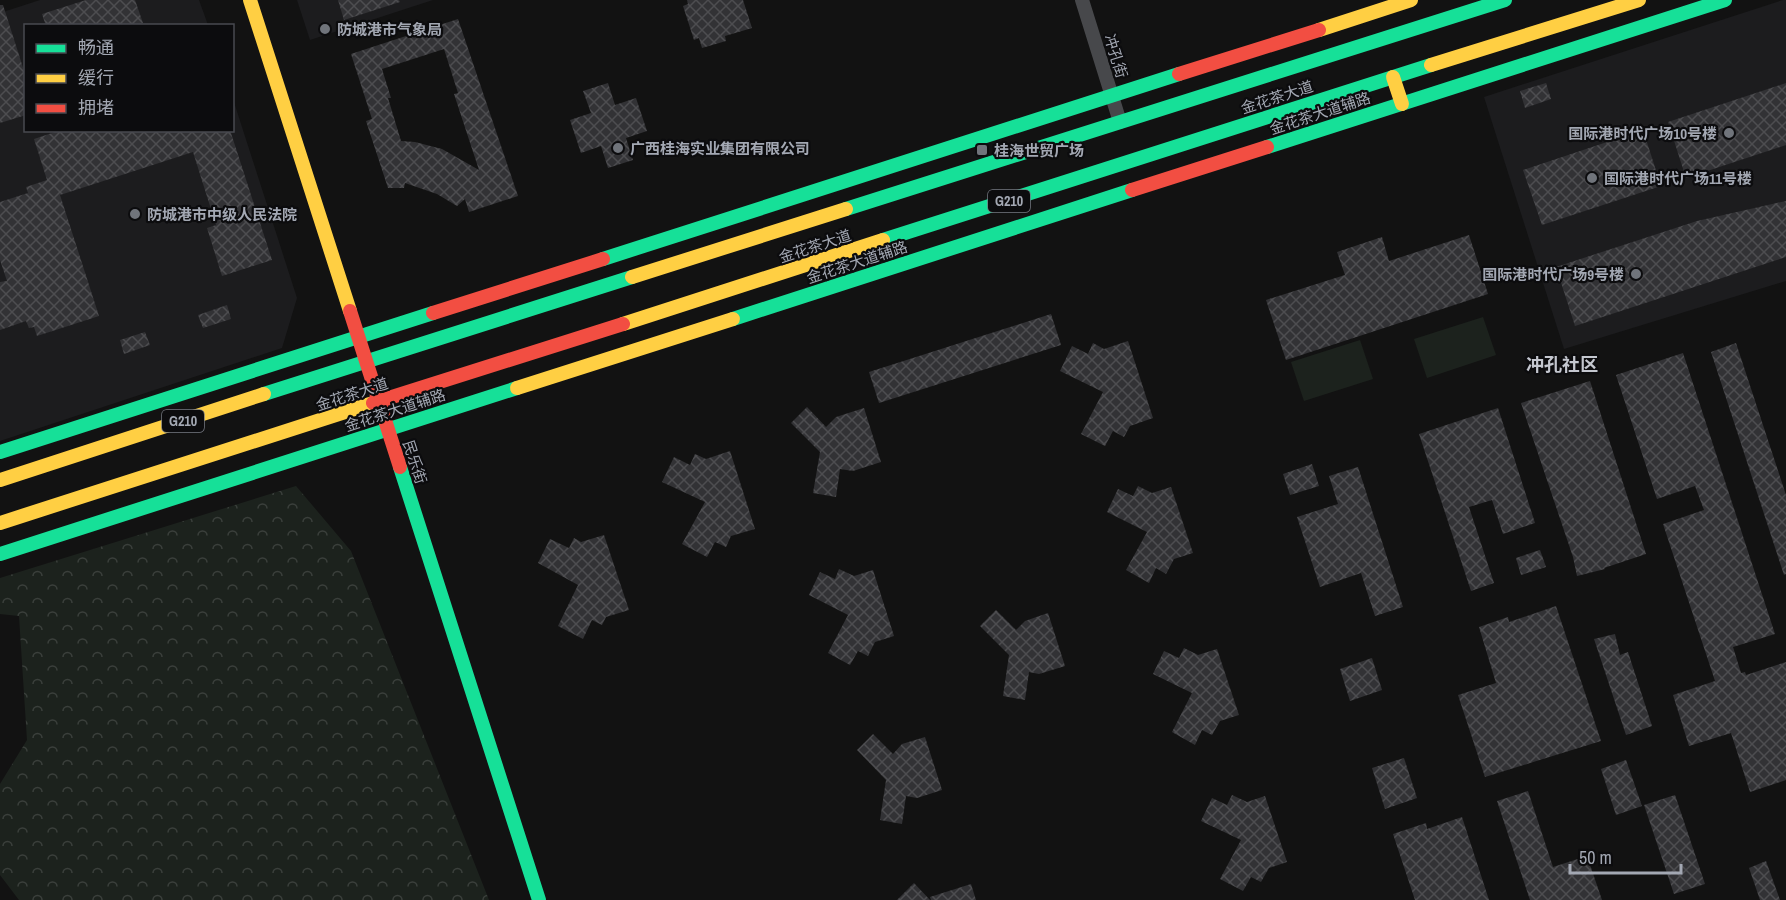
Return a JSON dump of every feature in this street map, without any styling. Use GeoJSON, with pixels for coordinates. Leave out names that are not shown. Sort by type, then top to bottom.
{"type":"FeatureCollection","features":[{"type":"Feature","properties":{"kind":"main road","name":"民乐街"},"geometry":{"type":"LineString","coordinates":[[250,0],[539,900]]}},
{"type":"Feature","properties":{"kind":"main road"},"geometry":{"type":"LineString","coordinates":[[0,452],[1411,0]]}},
{"type":"Feature","properties":{"kind":"main road","name":"金花茶大道"},"geometry":{"type":"LineString","coordinates":[[0,480],[366,361],[1505,0]]}},
{"type":"Feature","properties":{"kind":"main road","name":"金花茶大道"},"geometry":{"type":"LineString","coordinates":[[0,523],[1639,0]]}},
{"type":"Feature","properties":{"kind":"main road","name":"金花茶大道辅路"},"geometry":{"type":"LineString","coordinates":[[0,554],[1725,0]]}},
{"type":"Feature","properties":{"kind":"main road"},"geometry":{"type":"LineString","coordinates":[[1393,77],[1402,104]]}},
{"type":"Feature","properties":{"kind":"street","name":"冲孔街"},"geometry":{"type":"LineString","coordinates":[[1082,0],[1120,122]]}},
{"type":"Feature","properties":{"kind":"shaded area","name":"防城港市中级人民法院"},"geometry":{"type":"Polygon","coordinates":[[[40,0],[199,0],[208,24],[24,24],[24,132],[234,132],[234,102],[297,298],[282,348],[0,441],[0,13],[40,0]]]}},
{"type":"Feature","properties":{"kind":"shaded area","name":"防城港市气象局"},"geometry":{"type":"Polygon","coordinates":[[[297,0],[433,0],[310,40],[297,0]]]}},
{"type":"Feature","properties":{"kind":"shaded area"},"geometry":{"type":"Polygon","coordinates":[[[1786,0],[1786,281],[1564,349],[1484,97],[1786,0]]]}},
{"type":"Feature","properties":{"kind":"green space"},"geometry":{"type":"Polygon","coordinates":[[[1483,317],[1496,355],[1427,378],[1414,339],[1483,317]]]}},
{"type":"Feature","properties":{"kind":"green space"},"geometry":{"type":"Polygon","coordinates":[[[1360,340],[1373,379],[1304,401],[1291,362],[1360,340]]]}},
{"type":"Feature","properties":{"kind":"green space"},"geometry":{"type":"Polygon","coordinates":[[[296,486],[351,551],[489,900],[19,900],[0,875],[0,784],[27,740],[19,616],[0,614],[0,578],[296,486]]]}},
{"type":"Feature","properties":{"kind":"building"},"geometry":{"type":"Polygon","coordinates":[[[86,0],[135,0],[143,23],[45,24],[42,14],[86,0]]]}},
{"type":"Feature","properties":{"kind":"building"},"geometry":{"type":"Polygon","coordinates":[[[338,0],[399,0],[400,2],[344,20],[338,0]]]}},
{"type":"Feature","properties":{"kind":"building"},"geometry":{"type":"Polygon","coordinates":[[[687,0],[743,0],[752,28],[725,36],[726,41],[702,48],[699,38],[694,40],[683,6],[688,4],[687,0]]]}},
{"type":"Feature","properties":{"kind":"building"},"geometry":{"type":"Polygon","coordinates":[[[0,5],[3,5],[24,71],[24,116],[0,123],[0,5]]]}},
{"type":"Feature","properties":{"kind":"building"},"geometry":{"type":"Polygon","coordinates":[[[458,19],[518,196],[469,212],[465,199],[457,206],[437,194],[405,183],[404,188],[388,188],[366,121],[372,119],[351,54],[458,19]],[[444,49],[382,69],[401,141],[442,149],[479,170],[454,94],[458,93],[444,49]]]}},
{"type":"Feature","properties":{"kind":"building"},"geometry":{"type":"Polygon","coordinates":[[[608,83],[615,105],[636,98],[647,131],[626,138],[633,160],[608,168],[601,146],[581,153],[570,120],[591,113],[583,91],[608,83]]]}},
{"type":"Feature","properties":{"kind":"building"},"geometry":{"type":"Polygon","coordinates":[[[1546,83],[1551,99],[1525,108],[1520,91],[1546,83]]]}},
{"type":"Feature","properties":{"kind":"building","name":"国际港时代广场10号楼"},"geometry":{"type":"Polygon","coordinates":[[[1786,83],[1786,145],[1686,178],[1668,122],[1786,83]]]}},
{"type":"Feature","properties":{"kind":"building","name":"国际港时代广场11号楼"},"geometry":{"type":"Polygon","coordinates":[[[1643,130],[1661,186],[1542,225],[1523,170],[1643,130]]]}},
{"type":"Feature","properties":{"kind":"building"},"geometry":{"type":"Polygon","coordinates":[[[55,132],[231,132],[272,260],[222,276],[207,228],[216,225],[193,152],[60,195],[99,316],[37,336],[34,327],[29,328],[26,321],[0,330],[0,282],[7,281],[0,260],[0,202],[28,193],[26,187],[47,180],[34,139],[55,132]]]}},
{"type":"Feature","properties":{"kind":"building","name":"国际港时代广场9号楼"},"geometry":{"type":"Polygon","coordinates":[[[1786,201],[1786,257],[1575,326],[1556,267],[1697,221],[1786,201]]]}},
{"type":"Feature","properties":{"kind":"building"},"geometry":{"type":"Polygon","coordinates":[[[1469,235],[1488,294],[1286,360],[1266,300],[1345,275],[1337,252],[1382,237],[1389,261],[1469,235]]]}},
{"type":"Feature","properties":{"kind":"building"},"geometry":{"type":"Polygon","coordinates":[[[227,305],[231,319],[203,328],[198,315],[227,305]]]}},
{"type":"Feature","properties":{"kind":"building"},"geometry":{"type":"Polygon","coordinates":[[[1051,314],[1061,345],[879,403],[869,372],[1051,314]]]}},
{"type":"Feature","properties":{"kind":"building"},"geometry":{"type":"Polygon","coordinates":[[[145,332],[150,345],[124,354],[120,340],[145,332]]]}},
{"type":"Feature","properties":{"kind":"building"},"geometry":{"type":"Polygon","coordinates":[[[1128,341],[1153,418],[1130,426],[1124,437],[1113,431],[1105,446],[1081,434],[1103,392],[1060,371],[1072,346],[1088,354],[1093,343],[1104,349],[1128,341]]]}},
{"type":"Feature","properties":{"kind":"building"},"geometry":{"type":"Polygon","coordinates":[[[1736,343],[1786,495],[1786,574],[1784,575],[1711,352],[1736,343]]]}},
{"type":"Feature","properties":{"kind":"building"},"geometry":{"type":"Polygon","coordinates":[[[1683,353],[1775,634],[1733,647],[1741,673],[1745,672],[1746,675],[1786,662],[1786,780],[1750,792],[1731,733],[1689,746],[1673,695],[1715,681],[1663,524],[1704,510],[1695,486],[1657,499],[1616,375],[1683,353]]]}},
{"type":"Feature","properties":{"kind":"building"},"geometry":{"type":"Polygon","coordinates":[[[1590,381],[1646,554],[1605,569],[1577,576],[1573,557],[1521,403],[1590,381]]]}},
{"type":"Feature","properties":{"kind":"building"},"geometry":{"type":"Polygon","coordinates":[[[807,407],[826,427],[836,417],[864,408],[881,462],[853,471],[840,469],[836,497],[813,493],[820,452],[791,423],[807,407]]]}},
{"type":"Feature","properties":{"kind":"building"},"geometry":{"type":"Polygon","coordinates":[[[1498,408],[1535,523],[1503,534],[1492,500],[1469,507],[1494,583],[1471,591],[1419,434],[1498,408]]]}},
{"type":"Feature","properties":{"kind":"building"},"geometry":{"type":"Polygon","coordinates":[[[730,451],[755,529],[731,536],[726,547],[715,542],[707,557],[682,544],[705,502],[662,482],[674,457],[690,465],[695,454],[706,459],[730,451]]]}},
{"type":"Feature","properties":{"kind":"building"},"geometry":{"type":"Polygon","coordinates":[[[1312,464],[1319,486],[1290,495],[1283,474],[1312,464]]]}},
{"type":"Feature","properties":{"kind":"building"},"geometry":{"type":"Polygon","coordinates":[[[1358,467],[1403,607],[1375,616],[1361,573],[1320,587],[1297,517],[1338,504],[1329,476],[1358,467]]]}},
{"type":"Feature","properties":{"kind":"building"},"geometry":{"type":"Polygon","coordinates":[[[1138,486],[1152,493],[1171,487],[1193,553],[1174,559],[1166,574],[1156,568],[1149,583],[1126,570],[1147,532],[1107,512],[1118,489],[1133,496],[1138,486]]]}},
{"type":"Feature","properties":{"kind":"building"},"geometry":{"type":"Polygon","coordinates":[[[604,535],[629,610],[606,617],[602,625],[592,620],[583,639],[558,626],[578,585],[538,563],[550,539],[569,548],[574,538],[581,542],[604,535]]]}},
{"type":"Feature","properties":{"kind":"building"},"geometry":{"type":"Polygon","coordinates":[[[1540,550],[1546,567],[1521,575],[1516,558],[1540,550]]]}},
{"type":"Feature","properties":{"kind":"building"},"geometry":{"type":"Polygon","coordinates":[[[839,569],[854,576],[873,570],[894,636],[875,642],[868,656],[858,651],[850,665],[828,653],[848,615],[809,595],[820,572],[835,579],[839,569]]]}},
{"type":"Feature","properties":{"kind":"building"},"geometry":{"type":"Polygon","coordinates":[[[1556,606],[1601,741],[1485,777],[1458,695],[1496,683],[1479,627],[1508,617],[1509,622],[1556,606]]]}},
{"type":"Feature","properties":{"kind":"building"},"geometry":{"type":"Polygon","coordinates":[[[996,610],[1016,630],[1025,621],[1048,613],[1065,666],[1039,674],[1029,672],[1025,700],[1003,696],[1009,655],[980,626],[996,610]]]}},
{"type":"Feature","properties":{"kind":"building"},"geometry":{"type":"Polygon","coordinates":[[[1615,634],[1620,655],[1628,652],[1652,726],[1626,735],[1594,639],[1615,634]]]}},
{"type":"Feature","properties":{"kind":"building"},"geometry":{"type":"Polygon","coordinates":[[[1184,648],[1198,655],[1217,649],[1239,715],[1220,721],[1212,735],[1202,730],[1195,745],[1172,732],[1192,693],[1153,674],[1164,651],[1179,658],[1184,648]]]}},
{"type":"Feature","properties":{"kind":"building"},"geometry":{"type":"Polygon","coordinates":[[[1372,658],[1382,690],[1350,701],[1340,669],[1372,658]]]}},
{"type":"Feature","properties":{"kind":"building"},"geometry":{"type":"Polygon","coordinates":[[[873,734],[893,754],[902,744],[925,737],[942,790],[917,798],[906,796],[902,824],[880,820],[886,780],[857,750],[873,734]]]}},
{"type":"Feature","properties":{"kind":"building"},"geometry":{"type":"Polygon","coordinates":[[[1404,758],[1417,798],[1385,809],[1372,768],[1404,758]]]}},
{"type":"Feature","properties":{"kind":"building"},"geometry":{"type":"Polygon","coordinates":[[[1626,760],[1642,806],[1616,815],[1601,769],[1626,760]]]}},
{"type":"Feature","properties":{"kind":"building"},"geometry":{"type":"Polygon","coordinates":[[[1528,791],[1553,867],[1587,856],[1602,900],[1530,900],[1497,801],[1528,791]]]}},
{"type":"Feature","properties":{"kind":"building"},"geometry":{"type":"Polygon","coordinates":[[[1232,795],[1247,802],[1265,796],[1287,862],[1269,868],[1261,882],[1251,877],[1243,891],[1220,879],[1241,840],[1201,821],[1212,798],[1227,805],[1232,795]]]}},
{"type":"Feature","properties":{"kind":"building"},"geometry":{"type":"Polygon","coordinates":[[[1675,795],[1705,884],[1674,894],[1644,805],[1675,795]]]}},
{"type":"Feature","properties":{"kind":"building"},"geometry":{"type":"Polygon","coordinates":[[[1462,817],[1489,900],[1415,900],[1393,834],[1426,823],[1427,829],[1462,817]]]}},
{"type":"Feature","properties":{"kind":"building"},"geometry":{"type":"Polygon","coordinates":[[[1766,861],[1780,900],[1760,900],[1749,868],[1766,861]]]}},
{"type":"Feature","properties":{"kind":"building"},"geometry":{"type":"Polygon","coordinates":[[[914,883],[930,900],[897,900],[914,883]]]}},
{"type":"Feature","properties":{"kind":"building"},"geometry":{"type":"Polygon","coordinates":[[[971,884],[976,900],[931,900],[930,897],[971,884]]]}},
{"type":"Feature","properties":{"kind":"traffic: fast"},"geometry":{"type":"LineString","coordinates":[[846,209],[1505,0]]}},
{"type":"Feature","properties":{"kind":"traffic: fast"},"geometry":{"type":"LineString","coordinates":[[1267,147],[1725,0]]}},
{"type":"Feature","properties":{"kind":"traffic: fast"},"geometry":{"type":"LineString","coordinates":[[883,240],[1431,65]]}},
{"type":"Feature","properties":{"kind":"traffic: fast"},"geometry":{"type":"LineString","coordinates":[[603,259],[1179,74]]}},
{"type":"Feature","properties":{"kind":"traffic: fast"},"geometry":{"type":"LineString","coordinates":[[733,319],[1132,190]]}},
{"type":"Feature","properties":{"kind":"traffic: fast"},"geometry":{"type":"LineString","coordinates":[[264,394],[632,277]]}},
{"type":"Feature","properties":{"kind":"traffic: fast"},"geometry":{"type":"LineString","coordinates":[[0,452],[433,313]]}},
{"type":"Feature","properties":{"kind":"traffic: fast"},"geometry":{"type":"LineString","coordinates":[[0,554],[517,388]]}},
{"type":"Feature","properties":{"kind":"traffic: fast"},"geometry":{"type":"LineString","coordinates":[[400,467],[539,900]]}},
{"type":"Feature","properties":{"kind":"traffic: slow"},"geometry":{"type":"LineString","coordinates":[[250,0],[350,311]]}},
{"type":"Feature","properties":{"kind":"traffic: slow"},"geometry":{"type":"LineString","coordinates":[[1319,30],[1411,0]]}},
{"type":"Feature","properties":{"kind":"traffic: slow"},"geometry":{"type":"LineString","coordinates":[[1431,65],[1639,0]]}},
{"type":"Feature","properties":{"kind":"traffic: slow"},"geometry":{"type":"LineString","coordinates":[[1393,77],[1402,104]]}},
{"type":"Feature","properties":{"kind":"traffic: slow"},"geometry":{"type":"LineString","coordinates":[[632,277],[846,209]]}},
{"type":"Feature","properties":{"kind":"traffic: slow"},"geometry":{"type":"LineString","coordinates":[[623,324],[883,240]]}},
{"type":"Feature","properties":{"kind":"traffic: slow"},"geometry":{"type":"LineString","coordinates":[[517,388],[733,319]]}},
{"type":"Feature","properties":{"kind":"traffic: slow"},"geometry":{"type":"LineString","coordinates":[[0,480],[264,394]]}},
{"type":"Feature","properties":{"kind":"traffic: slow"},"geometry":{"type":"LineString","coordinates":[[0,523],[373,403]]}},
{"type":"Feature","properties":{"kind":"traffic: jam"},"geometry":{"type":"LineString","coordinates":[[1179,74],[1319,30]]}},
{"type":"Feature","properties":{"kind":"traffic: jam"},"geometry":{"type":"LineString","coordinates":[[1132,190],[1267,147]]}},
{"type":"Feature","properties":{"kind":"traffic: jam"},"geometry":{"type":"LineString","coordinates":[[433,313],[603,259]]}},
{"type":"Feature","properties":{"kind":"traffic: jam"},"geometry":{"type":"LineString","coordinates":[[350,311],[400,467]]}},
{"type":"Feature","properties":{"kind":"traffic: jam"},"geometry":{"type":"LineString","coordinates":[[373,403],[623,324]]}},
{"type":"Feature","properties":{"kind":"place","name":"防城港市气象局"},"geometry":{"type":"Point","coordinates":[325,29]}},
{"type":"Feature","properties":{"kind":"place","name":"国际港时代广场10号楼"},"geometry":{"type":"Point","coordinates":[1729,133]}},
{"type":"Feature","properties":{"kind":"place","name":"广西桂海实业集团有限公司"},"geometry":{"type":"Point","coordinates":[618,148]}},
{"type":"Feature","properties":{"kind":"place","name":"桂海世贸广场"},"geometry":{"type":"Point","coordinates":[982,150]}},
{"type":"Feature","properties":{"kind":"place","name":"国际港时代广场11号楼"},"geometry":{"type":"Point","coordinates":[1592,178]}},
{"type":"Feature","properties":{"kind":"place","name":"防城港市中级人民法院"},"geometry":{"type":"Point","coordinates":[135,214]}},
{"type":"Feature","properties":{"kind":"place","name":"国际港时代广场9号楼"},"geometry":{"type":"Point","coordinates":[1636,274]}},
{"type":"Feature","properties":{"kind":"district","name":"冲孔社区"},"geometry":{"type":"Point","coordinates":[1562,364]}}]}
